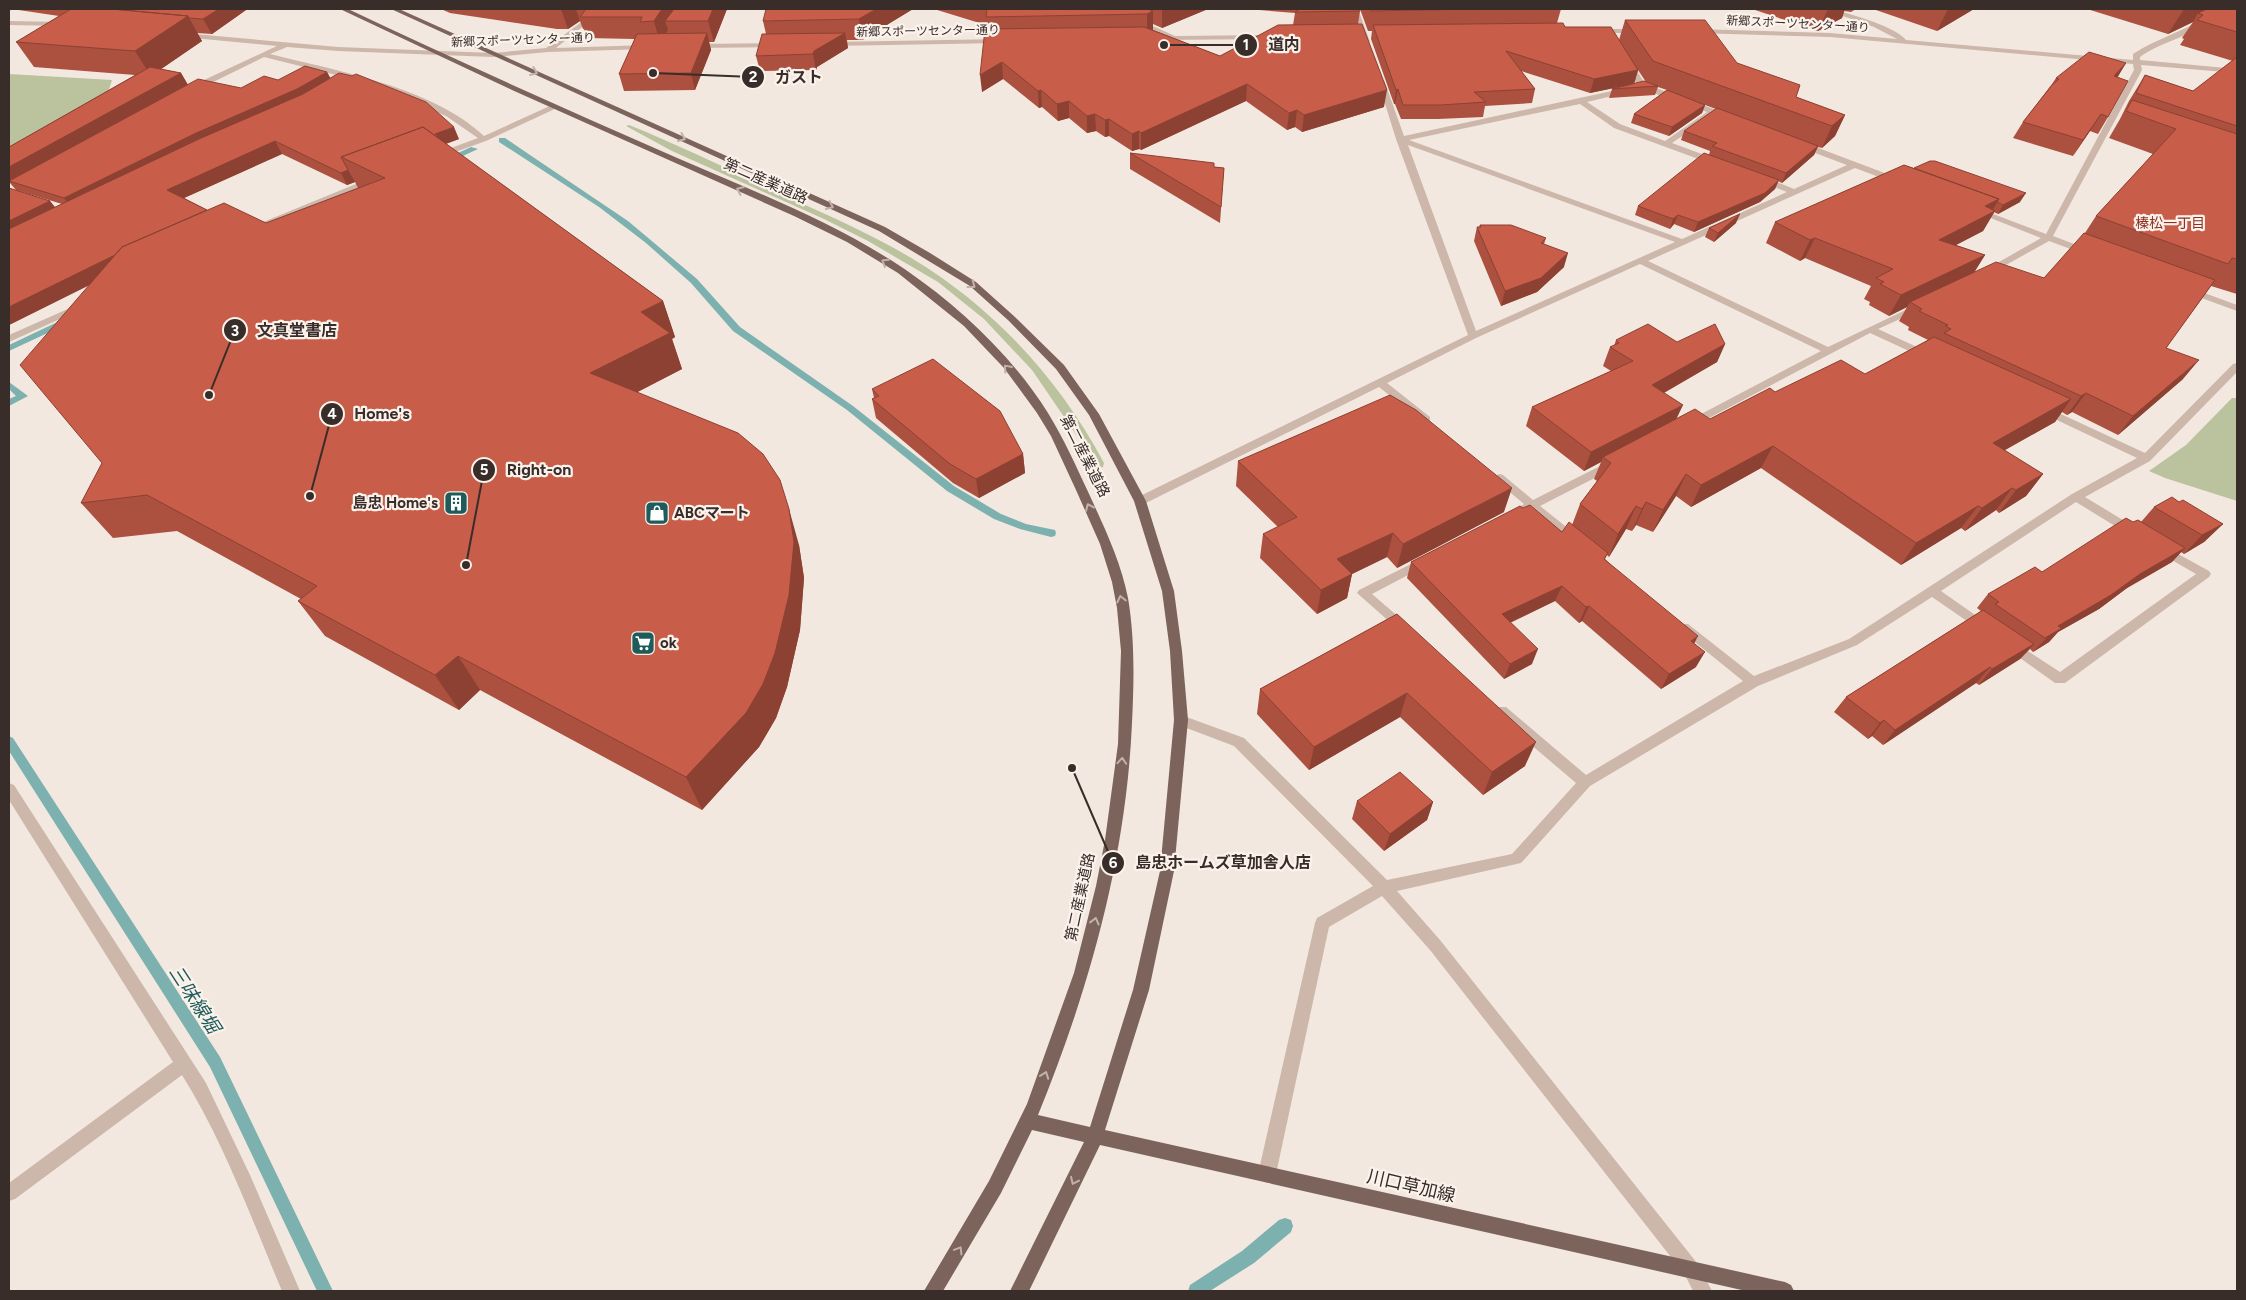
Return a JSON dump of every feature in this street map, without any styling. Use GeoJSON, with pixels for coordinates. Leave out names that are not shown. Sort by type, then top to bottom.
{"type":"FeatureCollection","features":[{"type":"Feature","properties":{"kind":"main road","name":"第二産業道路"},"geometry":{"type":"LineString","coordinates":[[343,9],[438,54],[787,211],[859,246],[900,271],[940,302],[981,338],[1024,387],[1055,434],[1081,488],[1109,552],[1123,606],[1126,712],[1121,779],[1105,880],[1081,975],[1028,1121],[970,1230],[933,1291]]}},
{"type":"Feature","properties":{"kind":"main road","name":"第二産業道路"},"geometry":{"type":"LineString","coordinates":[[394,9],[882,229],[927,254],[973,284],[1012,319],[1060,367],[1094,414],[1119,458],[1140,501],[1168,591],[1176,650],[1181,720],[1167,870],[1141,990],[1095,1137],[1020,1291]]}},
{"type":"Feature","properties":{"kind":"main road","name":"川口草加線"},"geometry":{"type":"LineString","coordinates":[[1028,1121],[1785,1291]]}},
{"type":"Feature","properties":{"kind":"street"},"geometry":{"type":"LineString","coordinates":[[548,50],[589,19],[597,9]]}},
{"type":"Feature","properties":{"kind":"street"},"geometry":{"type":"LineString","coordinates":[[1110,9],[1177,38]]}},
{"type":"Feature","properties":{"kind":"street"},"geometry":{"type":"LineString","coordinates":[[1355,9],[1368,45]]}},
{"type":"Feature","properties":{"kind":"street"},"geometry":{"type":"LineString","coordinates":[[1826,9],[1877,26],[1908,42]]}},
{"type":"Feature","properties":{"kind":"street"},"geometry":{"type":"LineString","coordinates":[[1976,279],[2048,238],[2117,123],[2138,70],[2136,56],[2148,47],[2175,38],[2211,18],[2190,9]]}},
{"type":"Feature","properties":{"kind":"street"},"geometry":{"type":"LineString","coordinates":[[9,23],[71,25]]}},
{"type":"Feature","properties":{"kind":"street","name":"新郷スポーツセンター通り"},"geometry":{"type":"LineString","coordinates":[[1687,30],[1830,36],[2237,71]]}},
{"type":"Feature","properties":{"kind":"street"},"geometry":{"type":"LineString","coordinates":[[1588,31],[1610,35],[1647,31]]}},
{"type":"Feature","properties":{"kind":"street","name":"新郷スポーツセンター通り"},"geometry":{"type":"LineString","coordinates":[[179,34],[284,45],[438,54],[493,55],[548,50],[654,47]]}},
{"type":"Feature","properties":{"kind":"street"},"geometry":{"type":"LineString","coordinates":[[1355,35],[1375,35]]}},
{"type":"Feature","properties":{"kind":"street"},"geometry":{"type":"LineString","coordinates":[[1147,38],[1276,37]]}},
{"type":"Feature","properties":{"kind":"street","name":"新郷スポーツセンター通り"},"geometry":{"type":"LineString","coordinates":[[820,44],[1008,41]]}},
{"type":"Feature","properties":{"kind":"street"},"geometry":{"type":"LineString","coordinates":[[683,46],[780,44]]}},
{"type":"Feature","properties":{"kind":"street"},"geometry":{"type":"LineString","coordinates":[[183,94],[284,45]]}},
{"type":"Feature","properties":{"kind":"street"},"geometry":{"type":"LineString","coordinates":[[1622,54],[1642,86]]}},
{"type":"Feature","properties":{"kind":"street"},"geometry":{"type":"LineString","coordinates":[[263,55],[352,75],[422,101],[467,125],[483,140]]}},
{"type":"Feature","properties":{"kind":"street"},"geometry":{"type":"LineString","coordinates":[[1378,73],[1400,139],[1473,336]]}},
{"type":"Feature","properties":{"kind":"street"},"geometry":{"type":"LineString","coordinates":[[337,84],[352,75]]}},
{"type":"Feature","properties":{"kind":"street"},"geometry":{"type":"LineString","coordinates":[[1400,139],[1582,101],[1642,86],[1738,122]]}},
{"type":"Feature","properties":{"kind":"street"},"geometry":{"type":"LineString","coordinates":[[1582,101],[1617,126],[1721,164]]}},
{"type":"Feature","properties":{"kind":"street"},"geometry":{"type":"LineString","coordinates":[[429,159],[483,140],[555,107]]}},
{"type":"Feature","properties":{"kind":"street"},"geometry":{"type":"LineString","coordinates":[[1666,144],[1712,112]]}},
{"type":"Feature","properties":{"kind":"street"},"geometry":{"type":"LineString","coordinates":[[1400,139],[1683,242]]}},
{"type":"Feature","properties":{"kind":"street"},"geometry":{"type":"LineString","coordinates":[[1792,142],[1900,182]]}},
{"type":"Feature","properties":{"kind":"street"},"geometry":{"type":"LineString","coordinates":[[1140,501],[1473,336],[1854,165]]}},
{"type":"Feature","properties":{"kind":"street"},"geometry":{"type":"LineString","coordinates":[[1749,174],[1795,192]]}},
{"type":"Feature","properties":{"kind":"street"},"geometry":{"type":"LineString","coordinates":[[240,234],[384,176]]}},
{"type":"Feature","properties":{"kind":"street"},"geometry":{"type":"LineString","coordinates":[[1965,206],[2093,254]]}},
{"type":"Feature","properties":{"kind":"street"},"geometry":{"type":"LineString","coordinates":[[1641,261],[1829,351]]}},
{"type":"Feature","properties":{"kind":"street"},"geometry":{"type":"LineString","coordinates":[[2183,288],[2237,308]]}},
{"type":"Feature","properties":{"kind":"street"},"geometry":{"type":"LineString","coordinates":[[1681,428],[1870,329],[1933,300]]}},
{"type":"Feature","properties":{"kind":"street"},"geometry":{"type":"LineString","coordinates":[[9,339],[92,301]]}},
{"type":"Feature","properties":{"kind":"street"},"geometry":{"type":"LineString","coordinates":[[1870,329],[1933,358]]}},
{"type":"Feature","properties":{"kind":"street"},"geometry":{"type":"LineString","coordinates":[[1267,1174],[1322,923],[1384,887],[1516,859],[1585,782],[1753,682],[1853,642],[2076,497],[2146,458],[2237,366]]}},
{"type":"Feature","properties":{"kind":"street"},"geometry":{"type":"LineString","coordinates":[[2224,381],[2237,385]]}},
{"type":"Feature","properties":{"kind":"street"},"geometry":{"type":"LineString","coordinates":[[1380,382],[1433,425]]}},
{"type":"Feature","properties":{"kind":"street"},"geometry":{"type":"LineString","coordinates":[[2030,404],[2146,458]]}},
{"type":"Feature","properties":{"kind":"street"},"geometry":{"type":"LineString","coordinates":[[1507,518],[1620,460]]}},
{"type":"Feature","properties":{"kind":"street"},"geometry":{"type":"LineString","coordinates":[[1487,468],[1586,548]]}},
{"type":"Feature","properties":{"kind":"street"},"geometry":{"type":"LineString","coordinates":[[1932,591],[2060,679],[2206,574],[2076,497]]}},
{"type":"Feature","properties":{"kind":"street"},"geometry":{"type":"LineString","coordinates":[[1414,637],[1362,593],[1430,558]]}},
{"type":"Feature","properties":{"kind":"street"},"geometry":{"type":"LineString","coordinates":[[1677,621],[1753,682]]}},
{"type":"Feature","properties":{"kind":"street"},"geometry":{"type":"LineString","coordinates":[[1496,706],[1585,782]]}},
{"type":"Feature","properties":{"kind":"street"},"geometry":{"type":"LineString","coordinates":[[1181,720],[1240,742],[1384,887],[1435,945],[1692,1269],[1703,1291]]}},
{"type":"Feature","properties":{"kind":"street"},"geometry":{"type":"LineString","coordinates":[[9,789],[200,1089],[244,1181],[291,1291]]}},
{"type":"Feature","properties":{"kind":"street"},"geometry":{"type":"LineString","coordinates":[[9,1193],[185,1063]]}},
{"type":"Feature","properties":{"kind":"green space"},"geometry":{"type":"Polygon","coordinates":[[[9,74],[112,80],[105,102],[9,154],[9,74]]]}},
{"type":"Feature","properties":{"kind":"green space"},"geometry":{"type":"Polygon","coordinates":[[[629,125],[864,233],[913,259],[943,278],[997,323],[1046,375],[1086,432],[1104,463],[1103,467],[1099,468],[1032,370],[984,319],[938,282],[868,241],[824,219],[672,151],[626,126],[629,125]]]}},
{"type":"Feature","properties":{"kind":"green space"},"geometry":{"type":"Polygon","coordinates":[[[2232,398],[2237,398],[2237,501],[2149,471],[2186,445],[2232,398]]]}},
{"type":"Feature","properties":{"kind":"building"},"geometry":{"type":"Polygon","coordinates":[[[71,9],[112,9],[188,16],[135,51],[16,42],[71,9]]]}},
{"type":"Feature","properties":{"kind":"building"},"geometry":{"type":"Polygon","coordinates":[[[112,9],[219,9],[203,19],[112,9]]]}},
{"type":"Feature","properties":{"kind":"building"},"geometry":{"type":"Polygon","coordinates":[[[586,9],[662,9],[654,21],[640,22],[642,17],[580,17],[586,9]]]}},
{"type":"Feature","properties":{"kind":"building"},"geometry":{"type":"Polygon","coordinates":[[[674,9],[713,9],[708,21],[665,21],[674,9]]]}},
{"type":"Feature","properties":{"kind":"building"},"geometry":{"type":"Polygon","coordinates":[[[766,9],[876,9],[859,19],[763,21],[766,9]]]}},
{"type":"Feature","properties":{"kind":"building"},"geometry":{"type":"Polygon","coordinates":[[[987,9],[1148,9],[1153,11],[1147,14],[986,17],[987,9]]]}},
{"type":"Feature","properties":{"kind":"building"},"geometry":{"type":"Polygon","coordinates":[[[1300,9],[1360,9],[1360,11],[1295,12],[1300,9]]]}},
{"type":"Feature","properties":{"kind":"building"},"geometry":{"type":"Polygon","coordinates":[[[1371,9],[1473,9],[1371,11],[1371,9]]]}},
{"type":"Feature","properties":{"kind":"building"},"geometry":{"type":"Polygon","coordinates":[[[2207,9],[2237,9],[2237,32],[2197,20],[2203,15],[2198,13],[2207,9]]]}},
{"type":"Feature","properties":{"kind":"building"},"geometry":{"type":"Polygon","coordinates":[[[1625,20],[1705,20],[1737,63],[1800,85],[1796,97],[1845,115],[1832,126],[1653,61],[1625,20]]]}},
{"type":"Feature","properties":{"kind":"building"},"geometry":{"type":"Polygon","coordinates":[[[1563,23],[1565,27],[1611,27],[1638,70],[1594,79],[1506,51],[1535,89],[1474,92],[1486,102],[1403,105],[1373,25],[1563,23]]]}},
{"type":"Feature","properties":{"kind":"building"},"geometry":{"type":"Polygon","coordinates":[[[1362,24],[1387,90],[1304,115],[1297,110],[1289,113],[1247,84],[1141,133],[1139,131],[1132,134],[1109,119],[1105,120],[1095,114],[1087,116],[1069,101],[1057,104],[1002,62],[980,75],[985,29],[1144,27],[1220,56],[1278,25],[1362,24]]]}},
{"type":"Feature","properties":{"kind":"building"},"geometry":{"type":"Polygon","coordinates":[[[707,33],[691,73],[619,74],[637,34],[707,33]]]}},
{"type":"Feature","properties":{"kind":"building"},"geometry":{"type":"Polygon","coordinates":[[[845,33],[814,51],[813,54],[756,56],[762,34],[845,33]]]}},
{"type":"Feature","properties":{"kind":"building"},"geometry":{"type":"Polygon","coordinates":[[[2089,52],[2126,63],[2114,76],[2128,81],[2108,117],[2101,114],[2083,140],[2023,122],[2052,85],[2059,79],[2056,78],[2089,52]]]}},
{"type":"Feature","properties":{"kind":"building"},"geometry":{"type":"Polygon","coordinates":[[[2237,57],[2237,126],[2136,93],[2145,75],[2193,91],[2237,57]]]}},
{"type":"Feature","properties":{"kind":"building"},"geometry":{"type":"Polygon","coordinates":[[[305,66],[327,72],[297,89],[194,134],[64,198],[9,181],[198,79],[241,88],[264,76],[278,80],[305,66]]]}},
{"type":"Feature","properties":{"kind":"building"},"geometry":{"type":"Polygon","coordinates":[[[150,67],[181,73],[9,167],[9,147],[150,67]]]}},
{"type":"Feature","properties":{"kind":"building"},"geometry":{"type":"Polygon","coordinates":[[[339,73],[352,76],[356,74],[426,102],[454,127],[435,134],[437,137],[423,127],[341,157],[348,170],[341,173],[275,141],[167,190],[207,210],[122,247],[115,255],[9,307],[9,229],[199,139],[303,94],[339,73]]]}},
{"type":"Feature","properties":{"kind":"building"},"geometry":{"type":"Polygon","coordinates":[[[1644,81],[1658,86],[1612,89],[1644,81]]]}},
{"type":"Feature","properties":{"kind":"building"},"geometry":{"type":"Polygon","coordinates":[[[1667,90],[1705,105],[1672,127],[1634,114],[1667,90]]]}},
{"type":"Feature","properties":{"kind":"building"},"geometry":{"type":"Polygon","coordinates":[[[2132,100],[2237,134],[2237,259],[2232,258],[2228,264],[2096,216],[2176,129],[2126,111],[2132,100]]]}},
{"type":"Feature","properties":{"kind":"building"},"geometry":{"type":"Polygon","coordinates":[[[1717,108],[1818,146],[1786,173],[1712,146],[1717,143],[1684,131],[1717,108]]]}},
{"type":"Feature","properties":{"kind":"building","name":"島忠 Home's"},"geometry":{"type":"Polygon","coordinates":[[[423,127],[663,301],[641,312],[670,333],[590,373],[738,433],[763,454],[780,480],[789,509],[794,542],[789,595],[775,653],[763,684],[746,713],[686,777],[458,656],[435,675],[298,601],[317,586],[147,495],[81,503],[102,463],[20,365],[122,247],[224,203],[266,223],[385,178],[341,157],[423,127]]]}},
{"type":"Feature","properties":{"kind":"building"},"geometry":{"type":"Polygon","coordinates":[[[1130,153],[1214,163],[1214,167],[1224,168],[1221,207],[1130,153]]]}},
{"type":"Feature","properties":{"kind":"building"},"geometry":{"type":"Polygon","coordinates":[[[1704,153],[1779,180],[1765,193],[1698,222],[1678,215],[1673,219],[1638,206],[1704,153]]]}},
{"type":"Feature","properties":{"kind":"building"},"geometry":{"type":"Polygon","coordinates":[[[1930,161],[1935,161],[2026,193],[2003,205],[1997,202],[1999,199],[1914,168],[1930,161]]]}},
{"type":"Feature","properties":{"kind":"building"},"geometry":{"type":"Polygon","coordinates":[[[1904,165],[1999,199],[1985,206],[1995,211],[1939,240],[1985,255],[1901,295],[1880,284],[1884,282],[1876,278],[1893,269],[1815,238],[1810,240],[1775,222],[1904,165]]]}},
{"type":"Feature","properties":{"kind":"building"},"geometry":{"type":"Polygon","coordinates":[[[9,188],[50,201],[9,221],[9,188]]]}},
{"type":"Feature","properties":{"kind":"building"},"geometry":{"type":"Polygon","coordinates":[[[1740,214],[1718,233],[1709,228],[1740,214]]]}},
{"type":"Feature","properties":{"kind":"building"},"geometry":{"type":"Polygon","coordinates":[[[1480,225],[1511,225],[1546,238],[1541,243],[1568,253],[1541,278],[1505,291],[1477,227],[1481,227],[1480,225]]]}},
{"type":"Feature","properties":{"kind":"building"},"geometry":{"type":"Polygon","coordinates":[[[2084,233],[2215,280],[2166,348],[2199,360],[2133,416],[2086,393],[2081,396],[1944,333],[1951,329],[1945,326],[1948,325],[1919,311],[1922,309],[1910,302],[1996,262],[2044,278],[2084,233]]]}},
{"type":"Feature","properties":{"kind":"building"},"geometry":{"type":"Polygon","coordinates":[[[1648,324],[1677,342],[1715,324],[1725,344],[1652,385],[1683,405],[1591,452],[1532,407],[1633,361],[1610,347],[1619,343],[1616,340],[1648,324]]]}},
{"type":"Feature","properties":{"kind":"building"},"geometry":{"type":"Polygon","coordinates":[[[1934,337],[2071,399],[1993,443],[2043,474],[2016,490],[2012,488],[1982,508],[1978,506],[1916,543],[1773,446],[1701,485],[1686,474],[1663,510],[1646,502],[1642,509],[1636,506],[1618,534],[1580,504],[1611,463],[1603,457],[1695,409],[1710,419],[1770,388],[1775,392],[1841,360],[1865,374],[1934,337]]]}},
{"type":"Feature","properties":{"kind":"building"},"geometry":{"type":"Polygon","coordinates":[[[933,359],[1000,411],[1023,454],[976,479],[950,464],[872,399],[879,396],[872,389],[933,359]]]}},
{"type":"Feature","properties":{"kind":"building"},"geometry":{"type":"Polygon","coordinates":[[[1390,395],[1416,410],[1512,488],[1403,544],[1393,533],[1337,559],[1352,574],[1321,590],[1263,534],[1297,517],[1238,461],[1390,395]]]}},
{"type":"Feature","properties":{"kind":"building"},"geometry":{"type":"Polygon","coordinates":[[[2172,497],[2179,502],[2183,500],[2223,524],[2202,535],[2154,507],[2172,497]]]}},
{"type":"Feature","properties":{"kind":"building"},"geometry":{"type":"Polygon","coordinates":[[[1530,505],[1562,532],[1569,522],[1608,553],[1604,559],[1698,636],[1691,641],[1705,652],[1669,674],[1589,606],[1586,607],[1562,586],[1502,614],[1538,649],[1510,664],[1411,562],[1520,506],[1523,508],[1530,505]]]}},
{"type":"Feature","properties":{"kind":"building"},"geometry":{"type":"Polygon","coordinates":[[[2126,518],[2133,522],[2138,520],[2185,548],[2058,626],[2062,628],[2045,638],[1995,604],[1999,602],[1988,594],[2035,567],[2042,572],[2126,518]]]}},
{"type":"Feature","properties":{"kind":"building"},"geometry":{"type":"Polygon","coordinates":[[[1983,610],[2034,644],[1992,669],[1990,667],[1895,730],[1884,720],[1880,723],[1846,697],[1983,610]]]}},
{"type":"Feature","properties":{"kind":"building"},"geometry":{"type":"Polygon","coordinates":[[[1397,614],[1536,742],[1492,772],[1407,693],[1314,747],[1260,689],[1397,614]]]}},
{"type":"Feature","properties":{"kind":"building"},"geometry":{"type":"Polygon","coordinates":[[[1400,772],[1433,802],[1390,834],[1357,801],[1400,772]]]}},
{"type":"Feature","properties":{"kind":"waterway"},"geometry":{"type":"LineString","coordinates":[[502,140],[552,172],[649,241],[694,281],[726,319],[737,329],[768,353],[850,408],[951,489],[998,517],[1024,527],[1051,533]]}},
{"type":"Feature","properties":{"kind":"waterway"},"geometry":{"type":"LineString","coordinates":[[447,160],[474,149]]}},
{"type":"Feature","properties":{"kind":"waterway"},"geometry":{"type":"LineString","coordinates":[[9,348],[66,321]]}},
{"type":"Feature","properties":{"kind":"waterway"},"geometry":{"type":"LineString","coordinates":[[9,385],[23,396],[9,403]]}},
{"type":"Feature","properties":{"kind":"waterway","name":"三味線堀"},"geometry":{"type":"LineString","coordinates":[[9,741],[215,1062],[325,1291]]}},
{"type":"Feature","properties":{"kind":"waterway"},"geometry":{"type":"LineString","coordinates":[[1196,1291],[1248,1257],[1285,1226]]}},
{"type":"Feature","properties":{"kind":"place","name":"道内"},"geometry":{"type":"Point","coordinates":[1164,45]}},
{"type":"Feature","properties":{"kind":"place","name":"ガスト"},"geometry":{"type":"Point","coordinates":[653,73]}},
{"type":"Feature","properties":{"kind":"place","name":"文真堂書店"},"geometry":{"type":"Point","coordinates":[209,395]}},
{"type":"Feature","properties":{"kind":"place","name":"Home's"},"geometry":{"type":"Point","coordinates":[310,496]}},
{"type":"Feature","properties":{"kind":"place","name":"島忠 Home's"},"geometry":{"type":"Point","coordinates":[456,503]}},
{"type":"Feature","properties":{"kind":"place","name":"ABCマート"},"geometry":{"type":"Point","coordinates":[657,513]}},
{"type":"Feature","properties":{"kind":"place","name":"Right-on"},"geometry":{"type":"Point","coordinates":[466,565]}},
{"type":"Feature","properties":{"kind":"place","name":"ok"},"geometry":{"type":"Point","coordinates":[643,643]}},
{"type":"Feature","properties":{"kind":"place","name":"島忠ホームズ草加舎人店"},"geometry":{"type":"Point","coordinates":[1072,768]}},
{"type":"Feature","properties":{"kind":"district","name":"榛松一丁目"},"geometry":{"type":"Point","coordinates":[2170,223]}}]}
